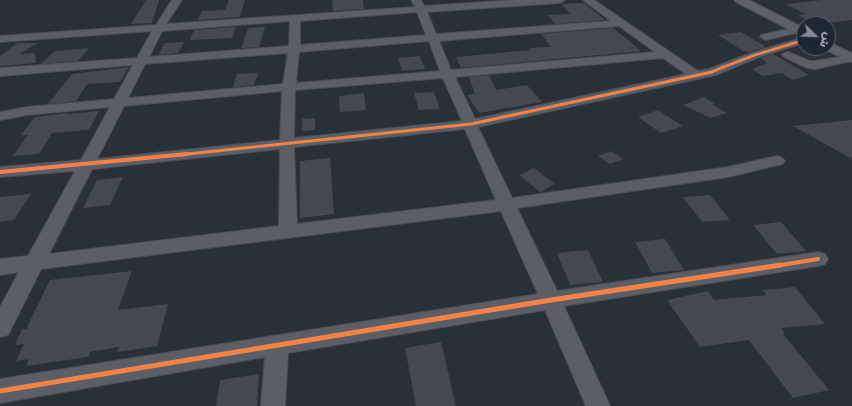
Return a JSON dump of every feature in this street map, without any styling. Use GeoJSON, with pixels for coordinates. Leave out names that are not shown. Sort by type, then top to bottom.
{"type":"FeatureCollection","features":[{"type":"Feature","properties":{"kind":"main road"},"geometry":{"type":"LineString","coordinates":[[740,0],[796,29]]}},
{"type":"Feature","properties":{"kind":"main road"},"geometry":{"type":"LineString","coordinates":[[752,0],[796,28]]}},
{"type":"Feature","properties":{"kind":"main road"},"geometry":{"type":"LineString","coordinates":[[836,44],[852,56]]}},
{"type":"Feature","properties":{"kind":"main road"},"geometry":{"type":"LineString","coordinates":[[836,49],[852,56]]}},
{"type":"Feature","properties":{"kind":"street"},"geometry":{"type":"LineString","coordinates":[[0,328],[118,103],[158,29],[177,0]]}},
{"type":"Feature","properties":{"kind":"street"},"geometry":{"type":"LineString","coordinates":[[0,39],[158,29],[295,18],[419,5],[560,0]]}},
{"type":"Feature","properties":{"kind":"street"},"geometry":{"type":"LineString","coordinates":[[588,0],[696,76]]}},
{"type":"Feature","properties":{"kind":"street"},"geometry":{"type":"LineString","coordinates":[[419,5],[447,74],[552,300],[598,406]]}},
{"type":"Feature","properties":{"kind":"street"},"geometry":{"type":"LineString","coordinates":[[288,231],[287,144],[289,87],[294,49],[295,18]]}},
{"type":"Feature","properties":{"kind":"street"},"geometry":{"type":"LineString","coordinates":[[0,72],[621,23]]}},
{"type":"Feature","properties":{"kind":"street"},"geometry":{"type":"LineString","coordinates":[[765,37],[796,33]]}},
{"type":"Feature","properties":{"kind":"street"},"geometry":{"type":"LineString","coordinates":[[0,172],[85,165],[471,124],[712,72],[755,55],[796,35]]}},
{"type":"Feature","properties":{"kind":"street"},"geometry":{"type":"LineString","coordinates":[[0,115],[27,111],[289,87],[350,83],[666,54]]}},
{"type":"Feature","properties":{"kind":"street"},"geometry":{"type":"LineString","coordinates":[[788,55],[801,62],[815,65],[852,56]]}},
{"type":"Feature","properties":{"kind":"street"},"geometry":{"type":"LineString","coordinates":[[0,267],[508,204],[728,172],[777,161]]}},
{"type":"Feature","properties":{"kind":"street"},"geometry":{"type":"LineString","coordinates":[[0,391],[552,300],[818,259]]}},
{"type":"Feature","properties":{"kind":"street"},"geometry":{"type":"LineString","coordinates":[[273,406],[277,346]]}},
{"type":"Feature","properties":{"kind":"building"},"geometry":{"type":"Polygon","coordinates":[[[146,0],[159,0],[152,23],[131,24],[146,0]]]}},
{"type":"Feature","properties":{"kind":"building"},"geometry":{"type":"Polygon","coordinates":[[[229,0],[245,0],[240,17],[198,20],[202,11],[225,10],[229,0]]]}},
{"type":"Feature","properties":{"kind":"building"},"geometry":{"type":"Polygon","coordinates":[[[332,0],[363,0],[364,9],[333,11],[332,0]]]}},
{"type":"Feature","properties":{"kind":"building"},"geometry":{"type":"Polygon","coordinates":[[[822,0],[852,0],[852,20],[836,22],[836,16],[800,16],[798,15],[806,14],[785,4],[822,0]]]}},
{"type":"Feature","properties":{"kind":"building"},"geometry":{"type":"Polygon","coordinates":[[[584,3],[605,20],[555,24],[548,15],[570,14],[562,4],[584,3]]]}},
{"type":"Feature","properties":{"kind":"building"},"geometry":{"type":"Polygon","coordinates":[[[236,27],[232,38],[190,40],[194,30],[236,27]]]}},
{"type":"Feature","properties":{"kind":"building"},"geometry":{"type":"Polygon","coordinates":[[[265,27],[259,47],[241,48],[248,28],[265,27]]]}},
{"type":"Feature","properties":{"kind":"building"},"geometry":{"type":"Polygon","coordinates":[[[613,28],[641,51],[461,68],[456,57],[530,50],[529,48],[551,47],[541,34],[613,28]]]}},
{"type":"Feature","properties":{"kind":"building"},"geometry":{"type":"Polygon","coordinates":[[[741,32],[766,47],[749,52],[743,51],[718,35],[741,32]]]}},
{"type":"Feature","properties":{"kind":"building"},"geometry":{"type":"Polygon","coordinates":[[[184,42],[178,53],[158,55],[165,43],[184,42]]]}},
{"type":"Feature","properties":{"kind":"building"},"geometry":{"type":"Polygon","coordinates":[[[17,43],[38,43],[19,54],[35,53],[36,63],[0,66],[0,56],[17,43]]]}},
{"type":"Feature","properties":{"kind":"building"},"geometry":{"type":"Polygon","coordinates":[[[89,48],[78,61],[41,64],[55,51],[89,48]]]}},
{"type":"Feature","properties":{"kind":"building"},"geometry":{"type":"Polygon","coordinates":[[[773,54],[809,75],[793,80],[782,73],[763,76],[752,69],[767,63],[760,58],[773,54]]]}},
{"type":"Feature","properties":{"kind":"building"},"geometry":{"type":"Polygon","coordinates":[[[420,56],[425,69],[402,71],[398,58],[420,56]]]}},
{"type":"Feature","properties":{"kind":"building"},"geometry":{"type":"Polygon","coordinates":[[[129,67],[120,82],[87,84],[76,101],[48,104],[72,74],[129,67]]]}},
{"type":"Feature","properties":{"kind":"building"},"geometry":{"type":"Polygon","coordinates":[[[258,73],[254,85],[233,87],[237,74],[258,73]]]}},
{"type":"Feature","properties":{"kind":"building"},"geometry":{"type":"Polygon","coordinates":[[[489,75],[496,90],[527,85],[542,102],[479,113],[467,95],[475,94],[469,77],[489,75]]]}},
{"type":"Feature","properties":{"kind":"building"},"geometry":{"type":"Polygon","coordinates":[[[434,92],[440,109],[419,110],[414,93],[434,92]]]}},
{"type":"Feature","properties":{"kind":"building"},"geometry":{"type":"Polygon","coordinates":[[[364,93],[366,110],[340,112],[339,96],[364,93]]]}},
{"type":"Feature","properties":{"kind":"building"},"geometry":{"type":"Polygon","coordinates":[[[704,97],[715,104],[713,105],[727,113],[711,118],[683,105],[704,97]]]}},
{"type":"Feature","properties":{"kind":"building"},"geometry":{"type":"Polygon","coordinates":[[[658,110],[683,126],[661,133],[638,117],[658,110]]]}},
{"type":"Feature","properties":{"kind":"building"},"geometry":{"type":"Polygon","coordinates":[[[99,111],[89,130],[52,133],[39,154],[13,156],[28,135],[21,135],[35,117],[99,111]]]}},
{"type":"Feature","properties":{"kind":"building"},"geometry":{"type":"Polygon","coordinates":[[[315,118],[315,130],[302,131],[302,119],[315,118]]]}},
{"type":"Feature","properties":{"kind":"building"},"geometry":{"type":"Polygon","coordinates":[[[852,120],[852,159],[793,126],[852,120]]]}},
{"type":"Feature","properties":{"kind":"building"},"geometry":{"type":"Polygon","coordinates":[[[611,151],[623,159],[610,164],[598,156],[611,151]]]}},
{"type":"Feature","properties":{"kind":"building"},"geometry":{"type":"Polygon","coordinates":[[[330,158],[334,214],[300,218],[300,161],[330,158]]]}},
{"type":"Feature","properties":{"kind":"building"},"geometry":{"type":"Polygon","coordinates":[[[534,168],[555,184],[540,192],[519,175],[534,168]]]}},
{"type":"Feature","properties":{"kind":"building"},"geometry":{"type":"Polygon","coordinates":[[[123,177],[110,205],[83,208],[97,180],[123,177]]]}},
{"type":"Feature","properties":{"kind":"building"},"geometry":{"type":"Polygon","coordinates":[[[31,194],[14,220],[0,222],[0,197],[31,194]]]}},
{"type":"Feature","properties":{"kind":"building"},"geometry":{"type":"Polygon","coordinates":[[[710,195],[730,220],[702,222],[683,197],[710,195]]]}},
{"type":"Feature","properties":{"kind":"building"},"geometry":{"type":"Polygon","coordinates":[[[781,222],[806,251],[777,254],[753,225],[781,222]]]}},
{"type":"Feature","properties":{"kind":"building"},"geometry":{"type":"Polygon","coordinates":[[[665,239],[684,270],[652,273],[635,242],[665,239]]]}},
{"type":"Feature","properties":{"kind":"building"},"geometry":{"type":"Polygon","coordinates":[[[588,250],[603,282],[570,285],[557,253],[588,250]]]}},
{"type":"Feature","properties":{"kind":"building"},"geometry":{"type":"Polygon","coordinates":[[[132,271],[118,310],[168,304],[157,346],[117,352],[119,347],[90,352],[88,357],[26,366],[29,359],[16,361],[24,344],[15,345],[22,329],[26,329],[50,280],[132,271]]]}},
{"type":"Feature","properties":{"kind":"building"},"geometry":{"type":"Polygon","coordinates":[[[795,287],[825,324],[781,328],[785,334],[783,334],[829,390],[793,398],[749,340],[700,347],[667,300],[708,291],[714,300],[766,295],[763,290],[795,287]]]}},
{"type":"Feature","properties":{"kind":"building"},"geometry":{"type":"Polygon","coordinates":[[[441,342],[456,406],[416,406],[405,348],[441,342]]]}},
{"type":"Feature","properties":{"kind":"building"},"geometry":{"type":"Polygon","coordinates":[[[259,374],[257,406],[216,406],[220,380],[259,374]]]}},
{"type":"Feature","properties":{"kind":"cycle path"},"geometry":{"type":"LineString","coordinates":[[0,172],[85,165],[471,124],[712,72],[755,55],[796,42]]}},
{"type":"Feature","properties":{"kind":"cycle path"},"geometry":{"type":"LineString","coordinates":[[0,391],[551,300],[818,259]]}}]}
